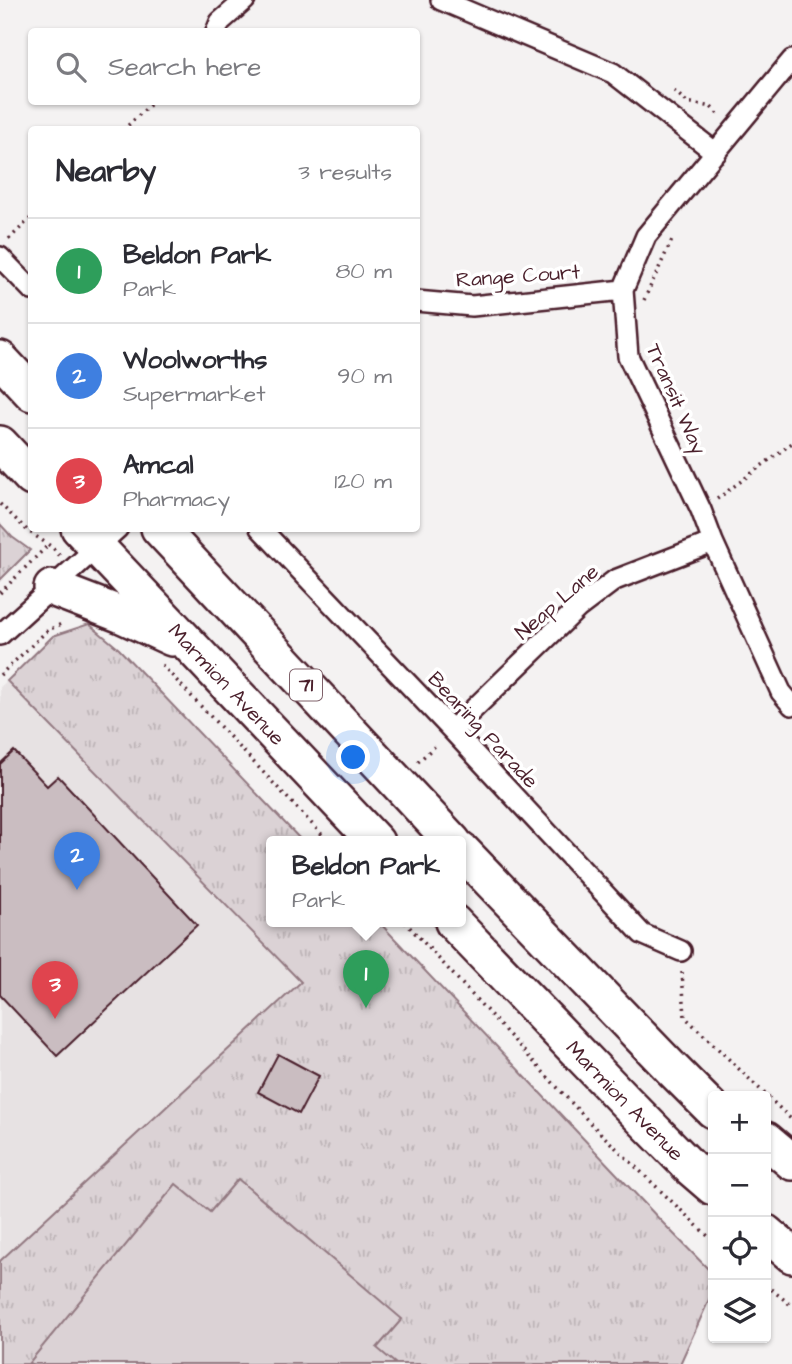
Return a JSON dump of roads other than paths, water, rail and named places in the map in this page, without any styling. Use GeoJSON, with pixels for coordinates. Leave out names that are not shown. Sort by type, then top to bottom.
{"type":"FeatureCollection","features":[{"type":"Feature","properties":{"kind":"highway"},"geometry":{"type":"LineString","coordinates":[[0,359],[28,389]]}},
{"type":"Feature","properties":{"kind":"highway"},"geometry":{"type":"LineString","coordinates":[[0,444],[28,474]]}},
{"type":"Feature","properties":{"kind":"highway","name":"71"},"geometry":{"type":"LineString","coordinates":[[163,532],[447,836]]}},
{"type":"Feature","properties":{"kind":"highway"},"geometry":{"type":"LineString","coordinates":[[83,552],[93,603],[175,655]]}},
{"type":"Feature","properties":{"kind":"highway","name":"Marmion Avenue"},"geometry":{"type":"LineString","coordinates":[[83,552],[175,655],[370,836]]}},
{"type":"Feature","properties":{"kind":"highway"},"geometry":{"type":"LineString","coordinates":[[466,855],[708,1105]]}},
{"type":"Feature","properties":{"kind":"highway","name":"Marmion Avenue"},"geometry":{"type":"LineString","coordinates":[[458,927],[708,1183]]}},
{"type":"Feature","properties":{"kind":"highway"},"geometry":{"type":"LineString","coordinates":[[670,1068],[691,1072],[712,1091]]}},
{"type":"Feature","properties":{"kind":"highway"},"geometry":{"type":"LineString","coordinates":[[771,1144],[792,1162]]}},
{"type":"Feature","properties":{"kind":"highway"},"geometry":{"type":"LineString","coordinates":[[771,1162],[792,1180]]}},
{"type":"Feature","properties":{"kind":"highway"},"geometry":{"type":"LineString","coordinates":[[771,1237],[792,1255]]}},
{"type":"Feature","properties":{"kind":"street"},"geometry":{"type":"LineString","coordinates":[[218,28],[220,22],[245,0]]}},
{"type":"Feature","properties":{"kind":"street"},"geometry":{"type":"LineString","coordinates":[[441,0],[613,73],[716,153]]}},
{"type":"Feature","properties":{"kind":"street","name":"Transit Way"},"geometry":{"type":"LineString","coordinates":[[792,60],[646,236],[623,290],[628,356],[701,510],[781,692],[792,705]]}},
{"type":"Feature","properties":{"kind":"street"},"geometry":{"type":"LineString","coordinates":[[4,248],[28,284]]}},
{"type":"Feature","properties":{"kind":"street","name":"Range Court"},"geometry":{"type":"LineString","coordinates":[[420,301],[472,306],[623,290]]}},
{"type":"Feature","properties":{"kind":"street","name":"Bearing Parade"},"geometry":{"type":"LineString","coordinates":[[264,532],[642,934],[681,951]]}},
{"type":"Feature","properties":{"kind":"street","name":"Neap Lane"},"geometry":{"type":"LineString","coordinates":[[452,730],[578,608],[615,580],[713,541]]}},
{"type":"Feature","properties":{"kind":"street"},"geometry":{"type":"LineString","coordinates":[[0,635],[83,552]]}},
{"type":"Feature","properties":{"kind":"place","name":"Woolworths"},"geometry":{"type":"Point","coordinates":[77,890]}},
{"type":"Feature","properties":{"kind":"place","name":"Beldon Park"},"geometry":{"type":"Point","coordinates":[366,1008]}},
{"type":"Feature","properties":{"kind":"place","name":"Amcal"},"geometry":{"type":"Point","coordinates":[55,1019]}}]}
